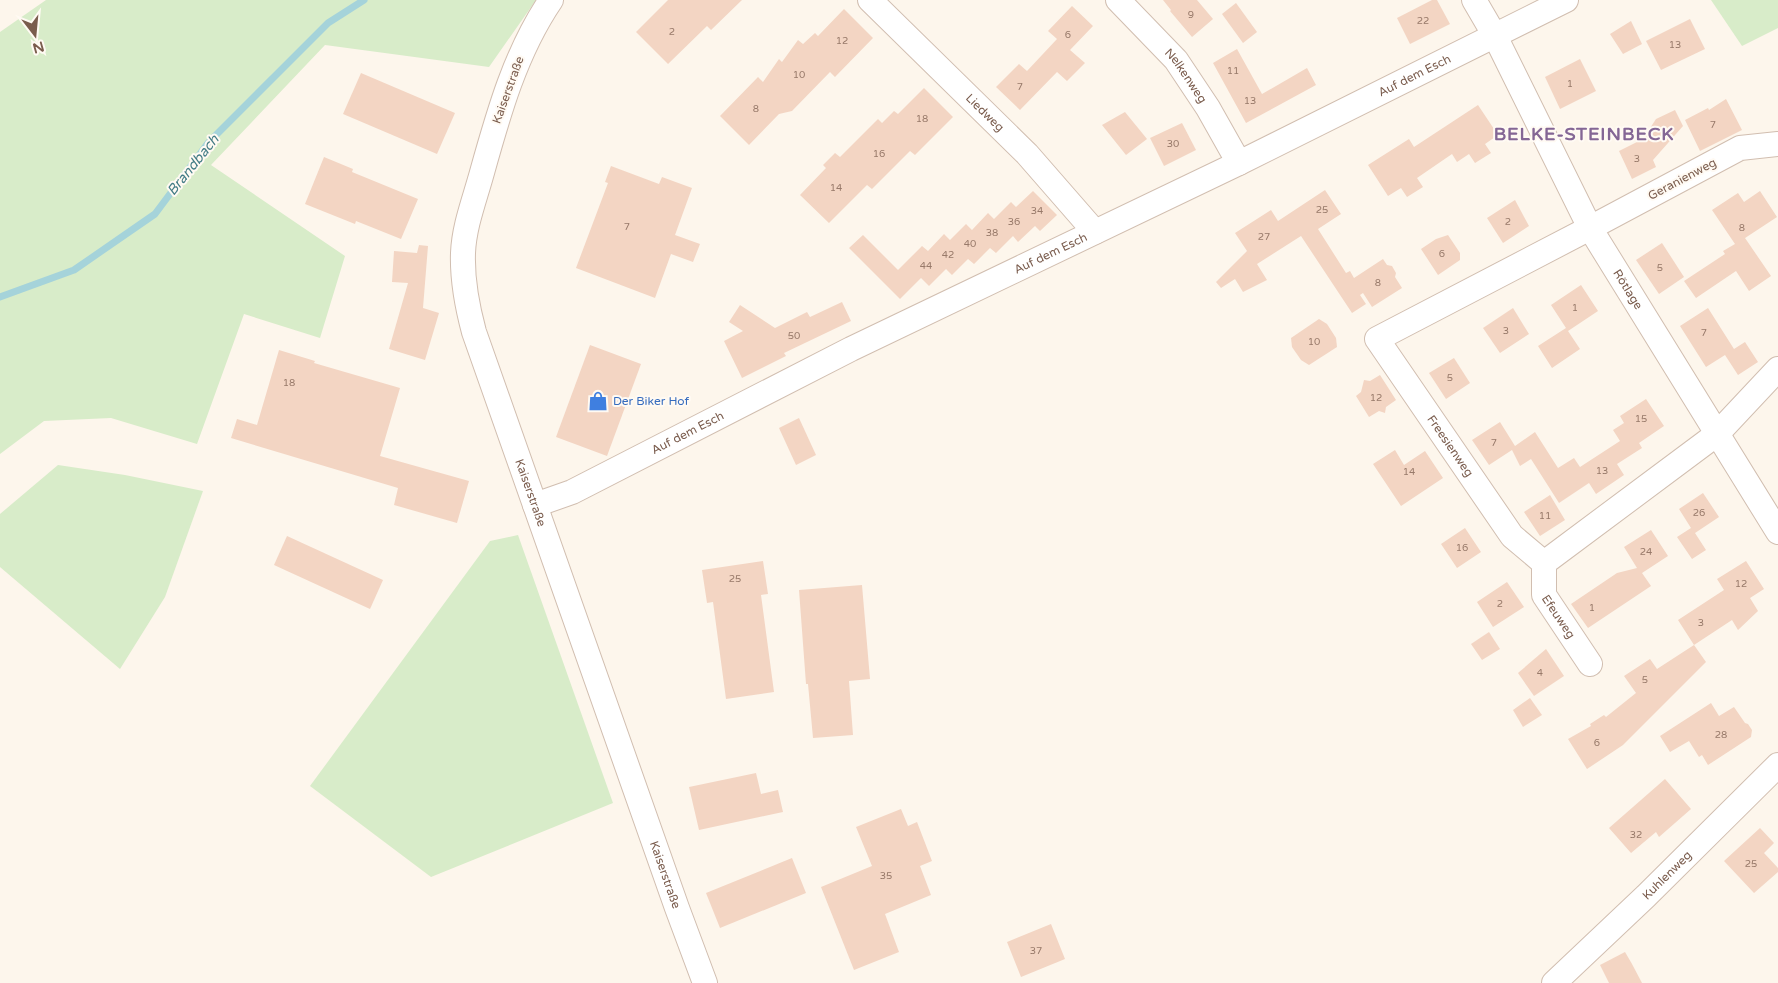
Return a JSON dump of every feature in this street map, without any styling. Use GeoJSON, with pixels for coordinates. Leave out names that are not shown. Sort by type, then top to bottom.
{"type":"FeatureCollection","features":[{"type":"Feature","properties":{"kind":"street","name":"Kaiserstraße"},"geometry":{"type":"LineString","coordinates":[[551,0],[520,58],[500,107],[468,220],[463,253],[464,294],[474,332],[705,983]]}},
{"type":"Feature","properties":{"kind":"street","name":"Liedweg"},"geometry":{"type":"LineString","coordinates":[[870,0],[1027,154],[1095,232]]}},
{"type":"Feature","properties":{"kind":"street","name":"Nelkenweg"},"geometry":{"type":"LineString","coordinates":[[1118,0],[1176,60],[1208,108],[1239,163]]}},
{"type":"Feature","properties":{"kind":"street","name":"Rötlage"},"geometry":{"type":"LineString","coordinates":[[1474,0],[1495,36],[1590,228],[1778,532]]}},
{"type":"Feature","properties":{"kind":"street","name":"Auf dem Esch"},"geometry":{"type":"LineString","coordinates":[[535,505],[572,492],[851,350],[1239,163],[1566,0]]}},
{"type":"Feature","properties":{"kind":"street","name":"Geranienweg"},"geometry":{"type":"LineString","coordinates":[[1590,228],[1740,148],[1778,144]]}},
{"type":"Feature","properties":{"kind":"street","name":"Freesienweg"},"geometry":{"type":"LineString","coordinates":[[1544,563],[1512,536],[1377,339],[1590,228]]}},
{"type":"Feature","properties":{"kind":"street"},"geometry":{"type":"LineString","coordinates":[[1544,563],[1717,434],[1778,369]]}},
{"type":"Feature","properties":{"kind":"street","name":"Efeuweg"},"geometry":{"type":"LineString","coordinates":[[1544,563],[1544,595],[1590,664]]}},
{"type":"Feature","properties":{"kind":"street","name":"Kuhlenweg"},"geometry":{"type":"LineString","coordinates":[[1554,983],[1646,896],[1778,765]]}},
{"type":"Feature","properties":{"kind":"green space"},"geometry":{"type":"Polygon","coordinates":[[[46,0],[536,0],[489,67],[325,45],[211,165],[345,256],[320,338],[244,314],[197,444],[111,418],[44,421],[0,454],[0,32],[46,0]]]}},
{"type":"Feature","properties":{"kind":"green space"},"geometry":{"type":"Polygon","coordinates":[[[1711,0],[1778,0],[1778,28],[1742,46],[1711,0]]]}},
{"type":"Feature","properties":{"kind":"green space"},"geometry":{"type":"Polygon","coordinates":[[[58,465],[125,475],[203,491],[165,597],[120,669],[0,567],[0,514],[58,465]]]}},
{"type":"Feature","properties":{"kind":"green space"},"geometry":{"type":"Polygon","coordinates":[[[518,535],[613,803],[431,877],[310,786],[490,541],[518,535]]]}},
{"type":"Feature","properties":{"kind":"building"},"geometry":{"type":"Polygon","coordinates":[[[668,0],[742,0],[711,30],[707,26],[668,64],[636,32],[668,0]]]}},
{"type":"Feature","properties":{"kind":"building"},"geometry":{"type":"Polygon","coordinates":[[[1163,0],[1197,0],[1213,19],[1192,37],[1163,0]]]}},
{"type":"Feature","properties":{"kind":"building"},"geometry":{"type":"Polygon","coordinates":[[[1432,0],[1437,0],[1450,24],[1410,44],[1397,18],[1432,0]]]}},
{"type":"Feature","properties":{"kind":"building"},"geometry":{"type":"Polygon","coordinates":[[[1236,3],[1257,32],[1243,43],[1222,14],[1236,3]]]}},
{"type":"Feature","properties":{"kind":"building"},"geometry":{"type":"Polygon","coordinates":[[[1072,6],[1093,26],[1070,50],[1085,63],[1067,81],[1057,72],[1020,110],[996,87],[1019,64],[1027,71],[1057,39],[1048,31],[1072,6]]]}},
{"type":"Feature","properties":{"kind":"building"},"geometry":{"type":"Polygon","coordinates":[[[844,9],[873,38],[835,77],[830,72],[792,111],[779,114],[749,145],[720,116],[758,77],[763,82],[779,59],[782,62],[798,40],[803,44],[815,33],[818,36],[844,9]]]}},
{"type":"Feature","properties":{"kind":"building"},"geometry":{"type":"Polygon","coordinates":[[[1690,19],[1705,49],[1661,70],[1646,41],[1690,19]]]}},
{"type":"Feature","properties":{"kind":"building"},"geometry":{"type":"Polygon","coordinates":[[[1631,21],[1642,44],[1623,54],[1610,34],[1631,21]]]}},
{"type":"Feature","properties":{"kind":"building"},"geometry":{"type":"Polygon","coordinates":[[[1237,49],[1262,94],[1307,68],[1316,85],[1246,123],[1213,63],[1237,49]]]}},
{"type":"Feature","properties":{"kind":"building"},"geometry":{"type":"Polygon","coordinates":[[[1580,59],[1596,91],[1560,109],[1545,77],[1580,59]]]}},
{"type":"Feature","properties":{"kind":"building"},"geometry":{"type":"Polygon","coordinates":[[[361,73],[455,113],[437,154],[343,114],[361,73]]]}},
{"type":"Feature","properties":{"kind":"building"},"geometry":{"type":"Polygon","coordinates":[[[924,88],[953,117],[915,155],[910,151],[872,189],[867,185],[829,223],[800,195],[826,168],[823,165],[835,153],[840,157],[878,119],[882,123],[894,111],[898,114],[924,88]]]}},
{"type":"Feature","properties":{"kind":"building"},"geometry":{"type":"Polygon","coordinates":[[[1726,99],[1742,130],[1700,151],[1685,120],[1708,108],[1709,110],[1726,99]]]}},
{"type":"Feature","properties":{"kind":"building"},"geometry":{"type":"Polygon","coordinates":[[[1478,105],[1498,135],[1485,144],[1491,153],[1475,163],[1469,154],[1457,162],[1452,154],[1417,178],[1423,187],[1407,197],[1401,188],[1388,196],[1368,165],[1409,139],[1414,147],[1478,105]]]}},
{"type":"Feature","properties":{"kind":"building"},"geometry":{"type":"Polygon","coordinates":[[[1675,110],[1683,126],[1653,160],[1656,167],[1632,179],[1619,151],[1643,139],[1656,119],[1675,110]]]}},
{"type":"Feature","properties":{"kind":"building"},"geometry":{"type":"Polygon","coordinates":[[[1125,112],[1147,139],[1126,155],[1102,125],[1125,112]]]}},
{"type":"Feature","properties":{"kind":"building"},"geometry":{"type":"Polygon","coordinates":[[[1182,123],[1196,150],[1164,166],[1150,138],[1182,123]]]}},
{"type":"Feature","properties":{"kind":"building"},"geometry":{"type":"Polygon","coordinates":[[[324,157],[353,169],[352,172],[418,199],[401,239],[356,221],[355,224],[305,204],[324,157]]]}},
{"type":"Feature","properties":{"kind":"building"},"geometry":{"type":"Polygon","coordinates":[[[611,166],[659,184],[662,177],[692,188],[675,235],[700,244],[693,262],[671,254],[655,298],[576,268],[608,183],[605,182],[611,166]]]}},
{"type":"Feature","properties":{"kind":"building"},"geometry":{"type":"Polygon","coordinates":[[[1325,190],[1341,214],[1318,229],[1346,273],[1350,271],[1354,278],[1383,259],[1387,265],[1392,266],[1396,273],[1395,277],[1402,288],[1372,307],[1363,293],[1360,295],[1366,304],[1352,313],[1301,236],[1257,264],[1267,280],[1243,292],[1235,279],[1221,288],[1216,282],[1247,251],[1235,233],[1271,210],[1278,221],[1325,190]]]}},
{"type":"Feature","properties":{"kind":"building"},"geometry":{"type":"Polygon","coordinates":[[[1033,191],[1057,215],[1040,231],[1035,226],[1018,242],[1013,236],[996,253],[990,248],[974,264],[968,259],[952,275],[946,269],[929,286],[921,278],[900,299],[849,248],[863,235],[898,270],[922,246],[928,251],[944,234],[950,240],[966,224],[972,230],[988,213],[994,219],[1011,202],[1016,207],[1033,191]]]}},
{"type":"Feature","properties":{"kind":"building"},"geometry":{"type":"Polygon","coordinates":[[[1760,191],[1777,217],[1745,238],[1771,276],[1749,291],[1736,271],[1696,298],[1684,281],[1725,254],[1723,251],[1735,244],[1712,210],[1738,193],[1744,202],[1760,191]]]}},
{"type":"Feature","properties":{"kind":"building"},"geometry":{"type":"Polygon","coordinates":[[[1515,200],[1529,226],[1503,243],[1487,218],[1515,200]]]}},
{"type":"Feature","properties":{"kind":"building"},"geometry":{"type":"Polygon","coordinates":[[[1448,235],[1460,253],[1460,260],[1438,275],[1421,249],[1436,239],[1448,235]]]}},
{"type":"Feature","properties":{"kind":"building"},"geometry":{"type":"Polygon","coordinates":[[[1662,243],[1684,277],[1659,294],[1636,260],[1662,243]]]}},
{"type":"Feature","properties":{"kind":"building"},"geometry":{"type":"Polygon","coordinates":[[[419,245],[428,246],[423,308],[439,313],[425,360],[389,349],[408,283],[392,282],[394,251],[417,253],[419,245]]]}},
{"type":"Feature","properties":{"kind":"building"},"geometry":{"type":"Polygon","coordinates":[[[1581,285],[1598,311],[1568,331],[1580,349],[1552,368],[1538,346],[1566,328],[1551,305],[1581,285]]]}},
{"type":"Feature","properties":{"kind":"building"},"geometry":{"type":"Polygon","coordinates":[[[842,302],[851,321],[784,353],[786,356],[742,378],[724,341],[743,331],[729,322],[740,305],[775,328],[807,312],[810,317],[842,302]]]}},
{"type":"Feature","properties":{"kind":"building"},"geometry":{"type":"Polygon","coordinates":[[[1513,308],[1529,334],[1500,353],[1483,328],[1513,308]]]}},
{"type":"Feature","properties":{"kind":"building"},"geometry":{"type":"Polygon","coordinates":[[[1708,308],[1734,349],[1745,342],[1758,362],[1738,375],[1725,355],[1706,367],[1680,326],[1708,308]]]}},
{"type":"Feature","properties":{"kind":"building"},"geometry":{"type":"Polygon","coordinates":[[[1319,319],[1327,324],[1336,338],[1337,347],[1309,365],[1301,360],[1292,347],[1291,338],[1319,319]]]}},
{"type":"Feature","properties":{"kind":"building","name":"Der Biker Hof"},"geometry":{"type":"Polygon","coordinates":[[[590,345],[641,364],[607,456],[556,437],[590,345]]]}},
{"type":"Feature","properties":{"kind":"building"},"geometry":{"type":"Polygon","coordinates":[[[279,350],[315,361],[314,363],[400,388],[380,456],[469,481],[457,523],[394,505],[398,488],[231,438],[237,419],[257,425],[279,350]]]}},
{"type":"Feature","properties":{"kind":"building"},"geometry":{"type":"Polygon","coordinates":[[[1454,358],[1470,383],[1446,399],[1429,373],[1454,358]]]}},
{"type":"Feature","properties":{"kind":"building"},"geometry":{"type":"Polygon","coordinates":[[[1380,375],[1396,400],[1386,407],[1385,413],[1379,411],[1369,417],[1356,396],[1361,392],[1364,380],[1370,381],[1380,375]]]}},
{"type":"Feature","properties":{"kind":"building"},"geometry":{"type":"Polygon","coordinates":[[[1646,399],[1664,426],[1639,443],[1642,448],[1617,464],[1624,475],[1596,494],[1589,483],[1559,503],[1531,459],[1520,466],[1512,450],[1489,465],[1472,440],[1500,422],[1515,446],[1535,432],[1558,468],[1574,458],[1580,467],[1620,441],[1613,430],[1624,423],[1620,416],[1646,399]]]}},
{"type":"Feature","properties":{"kind":"building"},"geometry":{"type":"Polygon","coordinates":[[[799,418],[816,455],[796,465],[779,428],[799,418]]]}},
{"type":"Feature","properties":{"kind":"building"},"geometry":{"type":"Polygon","coordinates":[[[1395,450],[1404,465],[1425,451],[1443,478],[1401,506],[1373,464],[1395,450]]]}},
{"type":"Feature","properties":{"kind":"building"},"geometry":{"type":"Polygon","coordinates":[[[1703,493],[1719,517],[1695,533],[1706,550],[1692,559],[1677,537],[1691,528],[1679,509],[1703,493]]]}},
{"type":"Feature","properties":{"kind":"building"},"geometry":{"type":"Polygon","coordinates":[[[1550,495],[1565,520],[1540,536],[1524,512],[1550,495]]]}},
{"type":"Feature","properties":{"kind":"building"},"geometry":{"type":"Polygon","coordinates":[[[1465,528],[1481,552],[1457,568],[1441,544],[1465,528]]]}},
{"type":"Feature","properties":{"kind":"building"},"geometry":{"type":"Polygon","coordinates":[[[1651,530],[1668,556],[1642,573],[1651,586],[1588,628],[1571,604],[1617,573],[1637,568],[1624,547],[1651,530]]]}},
{"type":"Feature","properties":{"kind":"building"},"geometry":{"type":"Polygon","coordinates":[[[287,536],[383,580],[370,609],[274,565],[287,536]]]}},
{"type":"Feature","properties":{"kind":"building"},"geometry":{"type":"Polygon","coordinates":[[[763,561],[768,594],[761,595],[774,692],[726,699],[713,602],[707,603],[702,570],[763,561]]]}},
{"type":"Feature","properties":{"kind":"building"},"geometry":{"type":"Polygon","coordinates":[[[1746,561],[1764,589],[1750,598],[1758,611],[1738,630],[1732,620],[1694,645],[1678,620],[1724,590],[1717,579],[1746,561]]]}},
{"type":"Feature","properties":{"kind":"building"},"geometry":{"type":"Polygon","coordinates":[[[1507,582],[1524,607],[1493,627],[1477,602],[1507,582]]]}},
{"type":"Feature","properties":{"kind":"building"},"geometry":{"type":"Polygon","coordinates":[[[862,585],[870,679],[849,681],[853,735],[813,738],[808,684],[806,684],[799,590],[862,585]]]}},
{"type":"Feature","properties":{"kind":"building"},"geometry":{"type":"Polygon","coordinates":[[[1489,632],[1500,649],[1482,660],[1471,644],[1489,632]]]}},
{"type":"Feature","properties":{"kind":"building"},"geometry":{"type":"Polygon","coordinates":[[[1694,645],[1706,662],[1623,745],[1587,769],[1568,739],[1591,726],[1590,724],[1604,715],[1606,717],[1636,693],[1624,676],[1650,659],[1657,669],[1694,645]]]}},
{"type":"Feature","properties":{"kind":"building"},"geometry":{"type":"Polygon","coordinates":[[[1546,649],[1564,676],[1534,696],[1518,673],[1546,649]]]}},
{"type":"Feature","properties":{"kind":"building"},"geometry":{"type":"Polygon","coordinates":[[[1530,698],[1542,715],[1523,727],[1513,710],[1530,698]]]}},
{"type":"Feature","properties":{"kind":"building"},"geometry":{"type":"Polygon","coordinates":[[[1711,703],[1719,716],[1734,707],[1752,730],[1751,737],[1708,765],[1702,755],[1699,757],[1689,741],[1670,752],[1660,736],[1711,703]]]}},
{"type":"Feature","properties":{"kind":"building"},"geometry":{"type":"Polygon","coordinates":[[[756,773],[761,794],[778,790],[783,812],[699,830],[689,787],[756,773]]]}},
{"type":"Feature","properties":{"kind":"building"},"geometry":{"type":"Polygon","coordinates":[[[1665,779],[1691,809],[1659,837],[1656,832],[1631,853],[1609,828],[1665,779]]]}},
{"type":"Feature","properties":{"kind":"building"},"geometry":{"type":"Polygon","coordinates":[[[901,809],[908,826],[917,822],[932,861],[920,866],[931,895],[885,914],[899,952],[854,970],[821,887],[872,866],[856,827],[901,809]]]}},
{"type":"Feature","properties":{"kind":"building"},"geometry":{"type":"Polygon","coordinates":[[[1760,828],[1774,843],[1764,853],[1778,868],[1778,872],[1754,893],[1724,861],[1760,828]]]}},
{"type":"Feature","properties":{"kind":"building"},"geometry":{"type":"Polygon","coordinates":[[[792,858],[806,893],[720,928],[706,893],[792,858]]]}},
{"type":"Feature","properties":{"kind":"building"},"geometry":{"type":"Polygon","coordinates":[[[1051,924],[1065,959],[1021,977],[1007,942],[1051,924]]]}},
{"type":"Feature","properties":{"kind":"building"},"geometry":{"type":"Polygon","coordinates":[[[1625,952],[1642,983],[1609,983],[1600,965],[1625,952]]]}},
{"type":"Feature","properties":{"kind":"waterway","name":"Brandbach"},"geometry":{"type":"LineString","coordinates":[[0,297],[74,270],[155,214],[208,143],[328,23],[364,0]]}},
{"type":"Feature","properties":{"kind":"place","name":"Der Biker Hof"},"geometry":{"type":"Point","coordinates":[598,401]}},
{"type":"Feature","properties":{"kind":"district","name":"BELKE-STEINBECK"},"geometry":{"type":"Point","coordinates":[1584,134]}}]}
